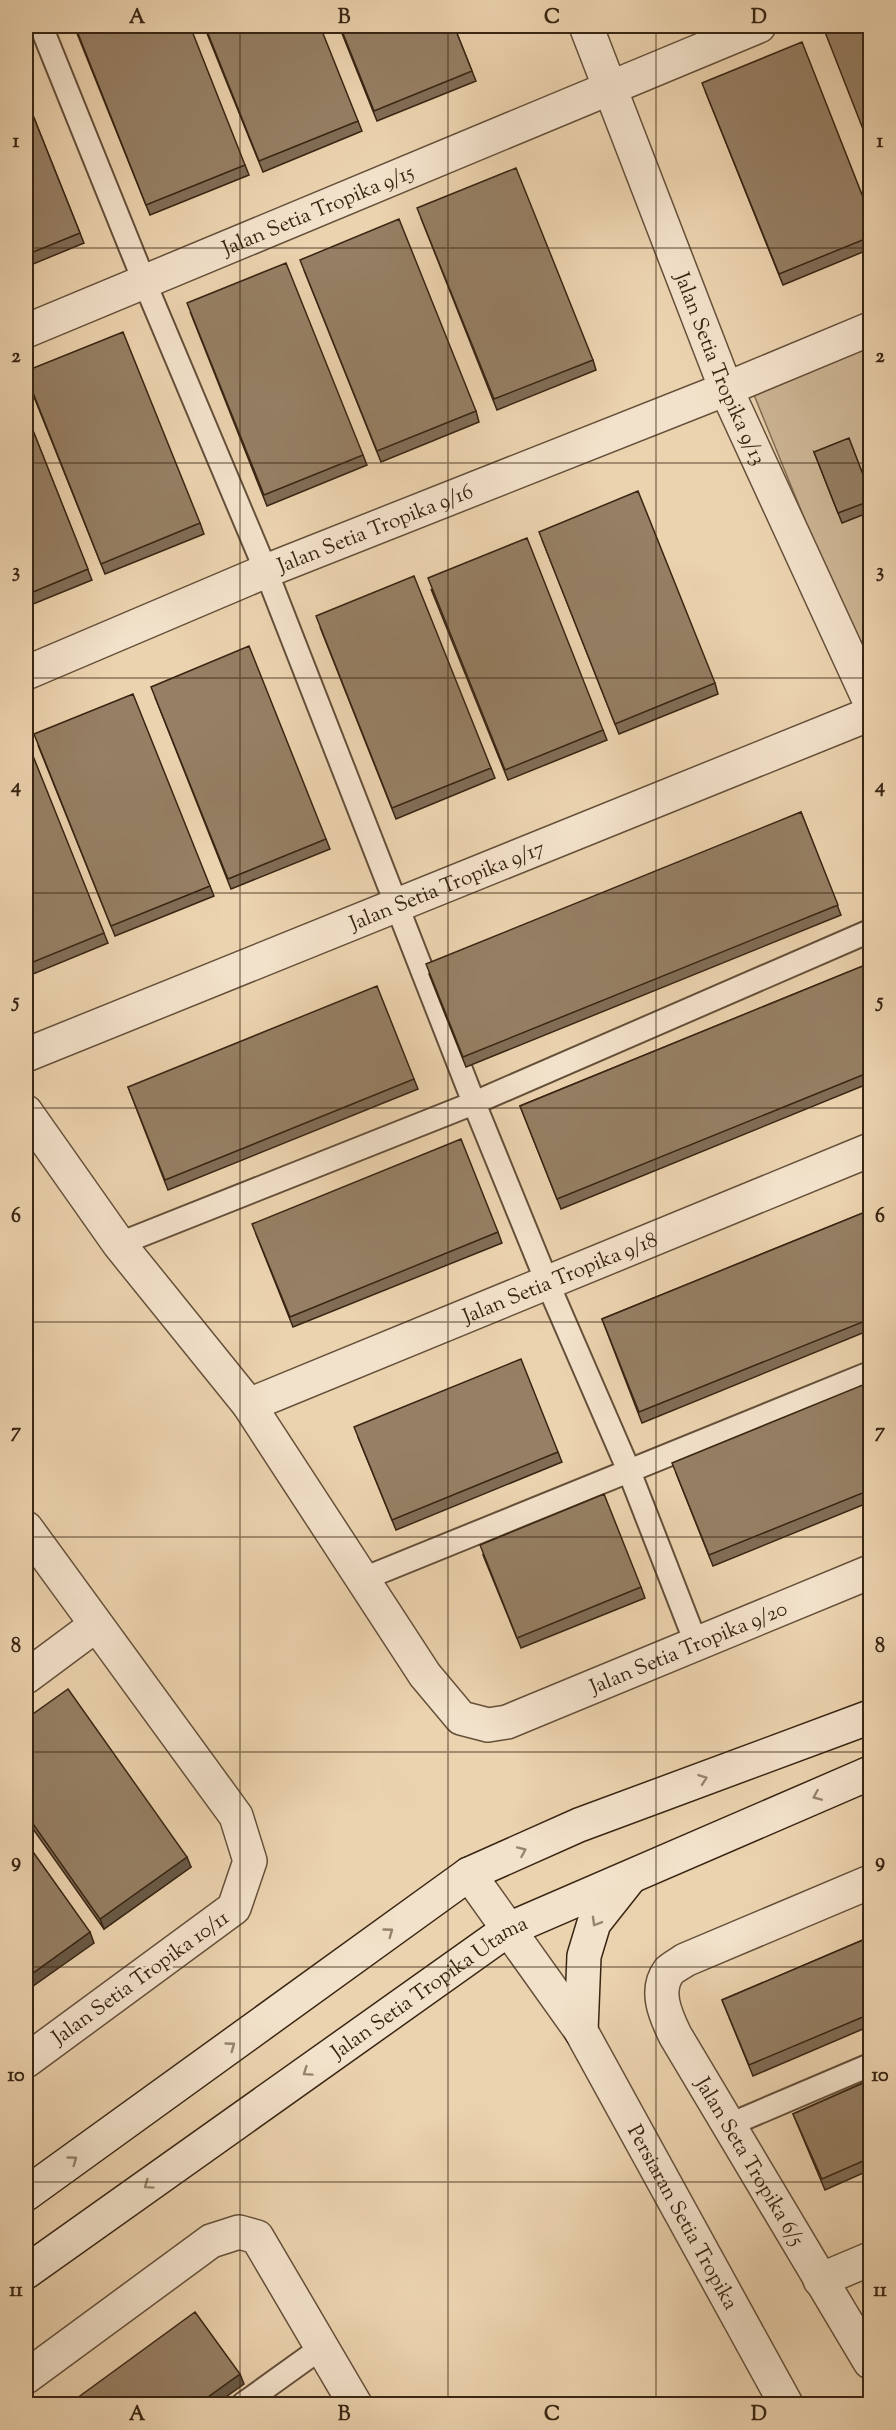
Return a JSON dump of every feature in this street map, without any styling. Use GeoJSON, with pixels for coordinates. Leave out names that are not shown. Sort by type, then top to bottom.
{"type":"FeatureCollection","features":[{"type":"Feature","properties":{"kind":"street","name":"Jalan Setia Tropika 9/13"},"geometry":{"type":"LineString","coordinates":[[586,26],[726,389],[870,702]]}},
{"type":"Feature","properties":{"kind":"street","name":"Jalan Setia Tropika 9/15"},"geometry":{"type":"LineString","coordinates":[[26,331],[759,26]]}},
{"type":"Feature","properties":{"kind":"street","name":"Jalan Setia Tropika 9/16"},"geometry":{"type":"LineString","coordinates":[[26,673],[266,571],[726,389],[870,329]]}},
{"type":"Feature","properties":{"kind":"street","name":"Jalan Setia Tropika 9/17"},"geometry":{"type":"LineString","coordinates":[[26,1055],[870,714]]}},
{"type":"Feature","properties":{"kind":"street"},"geometry":{"type":"LineString","coordinates":[[26,1112],[119,1244],[249,1405],[363,1579]]}},
{"type":"Feature","properties":{"kind":"street","name":"Jalan Setia Tropika 9/18"},"geometry":{"type":"LineString","coordinates":[[249,1405],[870,1150]]}},
{"type":"Feature","properties":{"kind":"street","name":"Jalan Setia Tropika 10/11"},"geometry":{"type":"LineString","coordinates":[[26,1528],[236,1816],[250,1861],[234,1908],[26,2061]]}},
{"type":"Feature","properties":{"kind":"street","name":"Jalan Setia Tropika 9/20"},"geometry":{"type":"LineString","coordinates":[[363,1579],[425,1674],[461,1718],[488,1725],[507,1722],[870,1572]]}},
{"type":"Feature","properties":{"kind":"street"},"geometry":{"type":"LineString","coordinates":[[26,1677],[96,1625]]}},
{"type":"Feature","properties":{"kind":"street"},"geometry":{"type":"LineString","coordinates":[[26,2194],[469,1874],[579,1825],[870,1716]]}},
{"type":"Feature","properties":{"kind":"street","name":"Jalan Setia Tropika Utama"},"geometry":{"type":"LineString","coordinates":[[26,2272],[509,1929],[870,1773]]}},
{"type":"Feature","properties":{"kind":"street","name":"Persiaran Setia Tropika"},"geometry":{"type":"LineString","coordinates":[[469,1874],[580,2031],[786,2404]]}},
{"type":"Feature","properties":{"kind":"street"},"geometry":{"type":"LineString","coordinates":[[580,2031],[584,1956],[594,1923],[632,1876]]}},
{"type":"Feature","properties":{"kind":"street","name":"Jalan Seta Tropika 6/5"},"geometry":{"type":"LineString","coordinates":[[870,1882],[685,1960],[669,1971],[661,1992],[666,2016],[870,2362]]}},
{"type":"Feature","properties":{"kind":"street"},"geometry":{"type":"LineString","coordinates":[[26,2377],[211,2241],[239,2232],[256,2237],[355,2404]]}},
{"type":"Feature","properties":{"kind":"street"},"geometry":{"type":"LineString","coordinates":[[820,2280],[870,2259]]}},
{"type":"Feature","properties":{"kind":"lane"},"geometry":{"type":"LineString","coordinates":[[41,26],[144,281],[266,571],[474,1103],[628,1471],[696,1642]]}},
{"type":"Feature","properties":{"kind":"lane"},"geometry":{"type":"LineString","coordinates":[[119,1244],[474,1103],[870,931]]}},
{"type":"Feature","properties":{"kind":"lane"},"geometry":{"type":"LineString","coordinates":[[363,1579],[870,1374]]}},
{"type":"Feature","properties":{"kind":"lane"},"geometry":{"type":"LineString","coordinates":[[729,2125],[870,2065]]}},
{"type":"Feature","properties":{"kind":"lane"},"geometry":{"type":"LineString","coordinates":[[243,2404],[321,2348]]}},
{"type":"Feature","properties":{"kind":"shaded area"},"geometry":{"type":"Polygon","coordinates":[[[870,347],[870,656],[862,660],[754,395],[870,347]]]}},
{"type":"Feature","properties":{"kind":"building"},"geometry":{"type":"Polygon","coordinates":[[[75,26],[190,26],[245,165],[146,205],[75,26]]]}},
{"type":"Feature","properties":{"kind":"building"},"geometry":{"type":"Polygon","coordinates":[[[205,26],[320,26],[358,121],[259,161],[205,26]]]}},
{"type":"Feature","properties":{"kind":"building"},"geometry":{"type":"Polygon","coordinates":[[[340,26],[454,26],[472,71],[374,111],[340,26]]]}},
{"type":"Feature","properties":{"kind":"building"},"geometry":{"type":"Polygon","coordinates":[[[842,26],[870,26],[870,147],[825,32],[842,26]]]}},
{"type":"Feature","properties":{"kind":"building"},"geometry":{"type":"Polygon","coordinates":[[[802,42],[870,215],[870,237],[779,274],[702,83],[802,42]]]}},
{"type":"Feature","properties":{"kind":"building"},"geometry":{"type":"Polygon","coordinates":[[[26,98],[80,233],[26,255],[26,98]]]}},
{"type":"Feature","properties":{"kind":"building"},"geometry":{"type":"Polygon","coordinates":[[[516,168],[593,360],[494,399],[417,208],[516,168]]]}},
{"type":"Feature","properties":{"kind":"building"},"geometry":{"type":"Polygon","coordinates":[[[399,219],[476,411],[377,451],[300,260],[399,219]]]}},
{"type":"Feature","properties":{"kind":"building"},"geometry":{"type":"Polygon","coordinates":[[[286,263],[363,455],[264,495],[187,303],[286,263]]]}},
{"type":"Feature","properties":{"kind":"building"},"geometry":{"type":"Polygon","coordinates":[[[123,332],[200,523],[101,564],[26,371],[123,332]]]}},
{"type":"Feature","properties":{"kind":"building"},"geometry":{"type":"Polygon","coordinates":[[[26,413],[88,569],[26,595],[26,413]]]}},
{"type":"Feature","properties":{"kind":"building"},"geometry":{"type":"Polygon","coordinates":[[[849,438],[870,493],[870,501],[838,513],[814,452],[849,438]]]}},
{"type":"Feature","properties":{"kind":"building"},"geometry":{"type":"Polygon","coordinates":[[[638,491],[715,683],[615,724],[539,532],[638,491]]]}},
{"type":"Feature","properties":{"kind":"building"},"geometry":{"type":"Polygon","coordinates":[[[527,538],[603,730],[505,770],[428,578],[527,538]]]}},
{"type":"Feature","properties":{"kind":"building"},"geometry":{"type":"Polygon","coordinates":[[[414,576],[491,768],[392,808],[316,616],[414,576]]]}},
{"type":"Feature","properties":{"kind":"building"},"geometry":{"type":"Polygon","coordinates":[[[249,646],[326,839],[228,879],[151,687],[249,646]]]}},
{"type":"Feature","properties":{"kind":"building"},"geometry":{"type":"Polygon","coordinates":[[[133,694],[210,886],[111,926],[34,734],[133,694]]]}},
{"type":"Feature","properties":{"kind":"building"},"geometry":{"type":"Polygon","coordinates":[[[26,742],[104,933],[26,965],[26,742]]]}},
{"type":"Feature","properties":{"kind":"building"},"geometry":{"type":"Polygon","coordinates":[[[801,812],[838,905],[463,1057],[426,964],[801,812]]]}},
{"type":"Feature","properties":{"kind":"building"},"geometry":{"type":"Polygon","coordinates":[[[870,963],[870,1072],[557,1199],[520,1106],[870,963]]]}},
{"type":"Feature","properties":{"kind":"building"},"geometry":{"type":"Polygon","coordinates":[[[377,986],[414,1079],[165,1180],[128,1087],[377,986]]]}},
{"type":"Feature","properties":{"kind":"building"},"geometry":{"type":"Polygon","coordinates":[[[461,1139],[498,1232],[290,1317],[252,1224],[461,1139]]]}},
{"type":"Feature","properties":{"kind":"building"},"geometry":{"type":"Polygon","coordinates":[[[870,1210],[870,1319],[639,1412],[602,1319],[870,1210]]]}},
{"type":"Feature","properties":{"kind":"building"},"geometry":{"type":"Polygon","coordinates":[[[521,1359],[558,1452],[392,1520],[354,1427],[521,1359]]]}},
{"type":"Feature","properties":{"kind":"building"},"geometry":{"type":"Polygon","coordinates":[[[870,1382],[870,1490],[709,1555],[672,1463],[870,1382]]]}},
{"type":"Feature","properties":{"kind":"building"},"geometry":{"type":"Polygon","coordinates":[[[604,1494],[641,1587],[517,1638],[480,1545],[604,1494]]]}},
{"type":"Feature","properties":{"kind":"building"},"geometry":{"type":"Polygon","coordinates":[[[68,1689],[187,1857],[100,1919],[26,1814],[26,1719],[68,1689]]]}},
{"type":"Feature","properties":{"kind":"building"},"geometry":{"type":"Polygon","coordinates":[[[26,1842],[90,1932],[26,1978],[26,1842]]]}},
{"type":"Feature","properties":{"kind":"building"},"geometry":{"type":"Polygon","coordinates":[[[870,1937],[870,2014],[749,2065],[722,2000],[870,1937]]]}},
{"type":"Feature","properties":{"kind":"building"},"geometry":{"type":"Polygon","coordinates":[[[870,2080],[870,2158],[822,2179],[793,2114],[870,2080]]]}},
{"type":"Feature","properties":{"kind":"building"},"geometry":{"type":"Polygon","coordinates":[[[195,2312],[240,2374],[198,2404],[69,2404],[195,2312]]]}}]}
